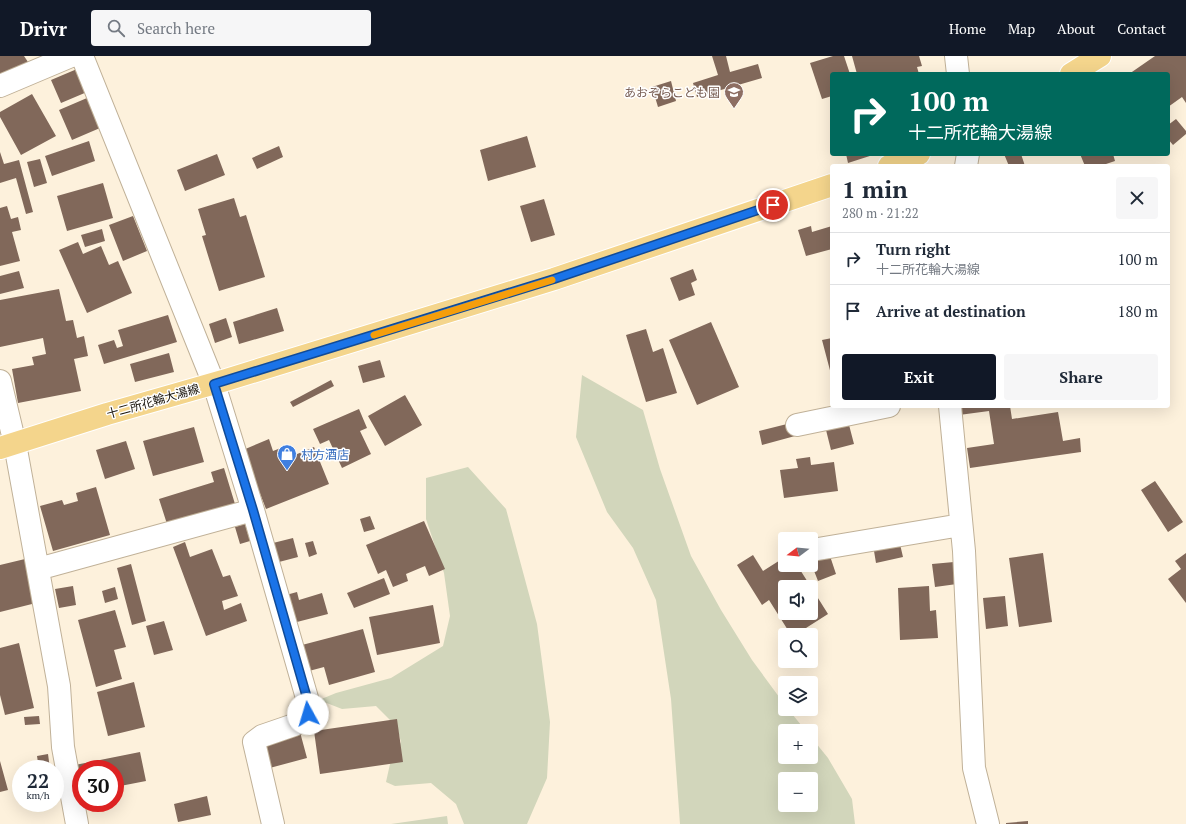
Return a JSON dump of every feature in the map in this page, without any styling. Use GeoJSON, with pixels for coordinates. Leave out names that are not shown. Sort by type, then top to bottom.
{"type":"FeatureCollection","features":[{"type":"Feature","properties":{"kind":"main road"},"geometry":{"type":"LineString","coordinates":[[1074,72],[1100,56]]}},
{"type":"Feature","properties":{"kind":"main road"},"geometry":{"type":"LineString","coordinates":[[894,164],[914,156]]}},
{"type":"Feature","properties":{"kind":"main road","name":"十二所花輪大湯線"},"geometry":{"type":"LineString","coordinates":[[7,446],[107,414],[214,384],[554,279],[830,186]]}},
{"type":"Feature","properties":{"kind":"street"},"geometry":{"type":"LineString","coordinates":[[0,86],[71,56]]}},
{"type":"Feature","properties":{"kind":"street"},"geometry":{"type":"LineString","coordinates":[[82,56],[214,384],[253,510],[307,698],[308,714],[294,725],[262,736],[254,742],[273,824]]}},
{"type":"Feature","properties":{"kind":"street"},"geometry":{"type":"LineString","coordinates":[[956,56],[958,72]]}},
{"type":"Feature","properties":{"kind":"street"},"geometry":{"type":"LineString","coordinates":[[0,381],[7,446],[38,569],[59,686],[63,747],[77,824]]}},
{"type":"Feature","properties":{"kind":"street"},"geometry":{"type":"LineString","coordinates":[[797,425],[878,408]]}},
{"type":"Feature","properties":{"kind":"street"},"geometry":{"type":"LineString","coordinates":[[950,408],[962,525],[974,768],[988,824]]}},
{"type":"Feature","properties":{"kind":"street"},"geometry":{"type":"LineString","coordinates":[[38,569],[253,510]]}},
{"type":"Feature","properties":{"kind":"street"},"geometry":{"type":"LineString","coordinates":[[818,549],[962,525]]}},
{"type":"Feature","properties":{"kind":"green space"},"geometry":{"type":"Polygon","coordinates":[[[582,375],[643,410],[660,469],[691,556],[721,610],[752,660],[778,695],[778,716],[794,716],[800,724],[778,724],[778,764],[818,764],[818,746],[828,758],[852,799],[855,824],[680,824],[671,699],[656,600],[633,548],[607,512],[576,437],[582,375]]]}},
{"type":"Feature","properties":{"kind":"green space"},"geometry":{"type":"Polygon","coordinates":[[[468,467],[506,509],[537,624],[550,722],[547,778],[527,824],[464,824],[456,804],[431,783],[395,786],[386,782],[390,764],[401,742],[397,727],[376,706],[342,709],[319,700],[336,693],[391,678],[443,646],[450,616],[444,573],[426,519],[426,478],[468,467]]]}},
{"type":"Feature","properties":{"kind":"green space"},"geometry":{"type":"Polygon","coordinates":[[[447,816],[448,824],[391,824],[447,816]]]}},
{"type":"Feature","properties":{"kind":"building"},"geometry":{"type":"Polygon","coordinates":[[[0,56],[24,56],[28,62],[0,78],[0,56]]]}},
{"type":"Feature","properties":{"kind":"building"},"geometry":{"type":"Polygon","coordinates":[[[712,56],[726,56],[730,72],[758,64],[762,78],[697,97],[693,83],[718,75],[712,56]]]}},
{"type":"Feature","properties":{"kind":"building"},"geometry":{"type":"Polygon","coordinates":[[[833,56],[844,56],[849,72],[830,72],[830,97],[822,99],[810,63],[833,56]]]}},
{"type":"Feature","properties":{"kind":"building"},"geometry":{"type":"Polygon","coordinates":[[[852,56],[919,56],[922,66],[917,67],[918,72],[856,72],[852,56]]]}},
{"type":"Feature","properties":{"kind":"building"},"geometry":{"type":"Polygon","coordinates":[[[1155,56],[1186,56],[1186,103],[1182,97],[1170,106],[1170,72],[1132,72],[1155,56]]]}},
{"type":"Feature","properties":{"kind":"building"},"geometry":{"type":"Polygon","coordinates":[[[77,69],[87,92],[61,103],[51,80],[77,69]]]}},
{"type":"Feature","properties":{"kind":"building"},"geometry":{"type":"Polygon","coordinates":[[[671,81],[676,101],[658,107],[652,87],[671,81]]]}},
{"type":"Feature","properties":{"kind":"building"},"geometry":{"type":"Polygon","coordinates":[[[32,94],[56,136],[21,155],[0,117],[0,112],[32,94]]]}},
{"type":"Feature","properties":{"kind":"building"},"geometry":{"type":"Polygon","coordinates":[[[87,98],[100,128],[72,140],[59,110],[87,98]]]}},
{"type":"Feature","properties":{"kind":"building"},"geometry":{"type":"Polygon","coordinates":[[[1176,119],[1186,131],[1186,134],[1173,145],[1170,141],[1170,124],[1176,119]]]}},
{"type":"Feature","properties":{"kind":"building"},"geometry":{"type":"Polygon","coordinates":[[[527,136],[536,167],[488,181],[480,150],[527,136]]]}},
{"type":"Feature","properties":{"kind":"building"},"geometry":{"type":"Polygon","coordinates":[[[89,141],[95,161],[52,176],[45,156],[89,141]]]}},
{"type":"Feature","properties":{"kind":"building"},"geometry":{"type":"Polygon","coordinates":[[[279,146],[283,157],[257,169],[252,158],[279,146]]]}},
{"type":"Feature","properties":{"kind":"building"},"geometry":{"type":"Polygon","coordinates":[[[0,152],[4,164],[19,160],[33,212],[26,214],[16,178],[0,183],[0,152]]]}},
{"type":"Feature","properties":{"kind":"building"},"geometry":{"type":"Polygon","coordinates":[[[217,154],[225,175],[185,191],[177,170],[217,154]]]}},
{"type":"Feature","properties":{"kind":"building"},"geometry":{"type":"Polygon","coordinates":[[[846,156],[870,156],[848,163],[846,156]]]}},
{"type":"Feature","properties":{"kind":"building"},"geometry":{"type":"Polygon","coordinates":[[[1005,156],[1022,156],[1024,164],[1008,164],[1005,156]]]}},
{"type":"Feature","properties":{"kind":"building"},"geometry":{"type":"Polygon","coordinates":[[[1081,156],[1114,156],[1115,161],[1106,164],[1084,164],[1081,156]]]}},
{"type":"Feature","properties":{"kind":"building"},"geometry":{"type":"Polygon","coordinates":[[[40,159],[47,183],[34,187],[27,162],[40,159]]]}},
{"type":"Feature","properties":{"kind":"building"},"geometry":{"type":"Polygon","coordinates":[[[103,183],[113,218],[67,231],[57,196],[103,183]]]}},
{"type":"Feature","properties":{"kind":"building"},"geometry":{"type":"Polygon","coordinates":[[[234,198],[240,217],[246,215],[265,277],[219,291],[202,236],[206,235],[198,209],[234,198]]]}},
{"type":"Feature","properties":{"kind":"building"},"geometry":{"type":"Polygon","coordinates":[[[544,199],[555,235],[531,242],[520,206],[544,199]]]}},
{"type":"Feature","properties":{"kind":"building"},"geometry":{"type":"Polygon","coordinates":[[[7,206],[11,219],[18,217],[21,230],[12,232],[20,261],[0,266],[0,208],[7,206]]]}},
{"type":"Feature","properties":{"kind":"building"},"geometry":{"type":"Polygon","coordinates":[[[133,216],[147,251],[123,261],[109,225],[133,216]]]}},
{"type":"Feature","properties":{"kind":"building"},"geometry":{"type":"Polygon","coordinates":[[[811,226],[812,232],[830,227],[830,250],[806,256],[798,230],[811,226]]]}},
{"type":"Feature","properties":{"kind":"building"},"geometry":{"type":"Polygon","coordinates":[[[102,229],[105,241],[85,247],[81,235],[102,229]]]}},
{"type":"Feature","properties":{"kind":"building"},"geometry":{"type":"Polygon","coordinates":[[[78,242],[83,254],[101,246],[109,265],[118,261],[132,293],[87,313],[59,250],[78,242]]]}},
{"type":"Feature","properties":{"kind":"building"},"geometry":{"type":"Polygon","coordinates":[[[693,269],[697,280],[691,283],[695,295],[679,301],[670,278],[693,269]]]}},
{"type":"Feature","properties":{"kind":"building"},"geometry":{"type":"Polygon","coordinates":[[[19,271],[24,288],[0,294],[0,276],[19,271]]]}},
{"type":"Feature","properties":{"kind":"building"},"geometry":{"type":"Polygon","coordinates":[[[59,289],[66,321],[73,320],[77,338],[84,336],[88,356],[74,359],[81,391],[18,403],[12,369],[34,365],[32,357],[46,354],[43,338],[0,347],[0,300],[59,289]]]}},
{"type":"Feature","properties":{"kind":"building"},"geometry":{"type":"Polygon","coordinates":[[[277,308],[284,331],[239,344],[233,322],[277,308]]]}},
{"type":"Feature","properties":{"kind":"building"},"geometry":{"type":"Polygon","coordinates":[[[168,315],[177,342],[104,364],[98,345],[114,340],[117,348],[123,346],[118,330],[168,315]]]}},
{"type":"Feature","properties":{"kind":"building"},"geometry":{"type":"Polygon","coordinates":[[[226,318],[232,337],[215,343],[209,324],[226,318]]]}},
{"type":"Feature","properties":{"kind":"building"},"geometry":{"type":"Polygon","coordinates":[[[711,322],[739,387],[697,405],[669,340],[711,322]]]}},
{"type":"Feature","properties":{"kind":"building"},"geometry":{"type":"Polygon","coordinates":[[[646,329],[653,352],[663,348],[677,393],[646,402],[626,335],[646,329]]]}},
{"type":"Feature","properties":{"kind":"building"},"geometry":{"type":"Polygon","coordinates":[[[830,338],[830,370],[822,340],[830,338]]]}},
{"type":"Feature","properties":{"kind":"building"},"geometry":{"type":"Polygon","coordinates":[[[169,353],[174,372],[135,382],[130,364],[169,353]]]}},
{"type":"Feature","properties":{"kind":"building"},"geometry":{"type":"Polygon","coordinates":[[[380,360],[385,377],[363,383],[358,366],[380,360]]]}},
{"type":"Feature","properties":{"kind":"building"},"geometry":{"type":"Polygon","coordinates":[[[331,380],[334,386],[293,407],[290,402],[331,380]]]}},
{"type":"Feature","properties":{"kind":"building"},"geometry":{"type":"Polygon","coordinates":[[[405,395],[422,425],[385,446],[368,416],[405,395]]]}},
{"type":"Feature","properties":{"kind":"building"},"geometry":{"type":"Polygon","coordinates":[[[958,408],[1010,408],[1012,419],[1058,412],[1063,441],[1080,438],[1081,452],[970,468],[967,448],[994,444],[989,411],[959,415],[958,408]]]}},
{"type":"Feature","properties":{"kind":"building"},"geometry":{"type":"Polygon","coordinates":[[[359,409],[367,428],[360,431],[371,454],[342,468],[329,440],[320,444],[313,429],[359,409]]]}},
{"type":"Feature","properties":{"kind":"building"},"geometry":{"type":"Polygon","coordinates":[[[848,421],[854,444],[831,450],[825,426],[848,421]]]}},
{"type":"Feature","properties":{"kind":"building"},"geometry":{"type":"Polygon","coordinates":[[[791,423],[795,436],[762,445],[759,431],[791,423]]]}},
{"type":"Feature","properties":{"kind":"building"},"geometry":{"type":"Polygon","coordinates":[[[194,427],[204,462],[153,476],[143,441],[194,427]]]}},
{"type":"Feature","properties":{"kind":"building","name":"村方酒店"},"geometry":{"type":"Polygon","coordinates":[[[269,439],[273,451],[286,446],[290,457],[314,447],[329,484],[266,509],[243,450],[269,439]]]}},
{"type":"Feature","properties":{"kind":"building"},"geometry":{"type":"Polygon","coordinates":[[[126,441],[135,469],[105,479],[96,450],[126,441]]]}},
{"type":"Feature","properties":{"kind":"building"},"geometry":{"type":"Polygon","coordinates":[[[810,457],[811,465],[834,462],[838,491],[784,498],[780,470],[798,468],[796,459],[810,457]]]}},
{"type":"Feature","properties":{"kind":"building"},"geometry":{"type":"Polygon","coordinates":[[[224,468],[235,504],[167,524],[159,499],[214,482],[211,472],[224,468]]]}},
{"type":"Feature","properties":{"kind":"building"},"geometry":{"type":"Polygon","coordinates":[[[1155,481],[1183,522],[1168,532],[1141,490],[1155,481]]]}},
{"type":"Feature","properties":{"kind":"building"},"geometry":{"type":"Polygon","coordinates":[[[96,487],[110,535],[53,551],[40,506],[62,500],[64,505],[78,501],[76,493],[96,487]]]}},
{"type":"Feature","properties":{"kind":"building"},"geometry":{"type":"Polygon","coordinates":[[[370,516],[375,529],[364,532],[360,519],[370,516]]]}},
{"type":"Feature","properties":{"kind":"building"},"geometry":{"type":"Polygon","coordinates":[[[424,521],[445,569],[429,576],[425,566],[406,574],[408,581],[393,587],[386,570],[378,574],[366,545],[424,521]]]}},
{"type":"Feature","properties":{"kind":"building"},"geometry":{"type":"Polygon","coordinates":[[[245,524],[250,541],[240,544],[235,527],[245,524]]]}},
{"type":"Feature","properties":{"kind":"building"},"geometry":{"type":"Polygon","coordinates":[[[293,538],[298,557],[279,562],[273,543],[293,538]]]}},
{"type":"Feature","properties":{"kind":"building"},"geometry":{"type":"Polygon","coordinates":[[[899,540],[903,557],[876,563],[873,545],[899,540]]]}},
{"type":"Feature","properties":{"kind":"building"},"geometry":{"type":"Polygon","coordinates":[[[313,541],[317,554],[309,557],[305,543],[313,541]]]}},
{"type":"Feature","properties":{"kind":"building"},"geometry":{"type":"Polygon","coordinates":[[[185,542],[190,557],[212,549],[223,577],[230,575],[238,596],[222,601],[224,610],[241,603],[247,621],[206,636],[173,547],[185,542]]]}},
{"type":"Feature","properties":{"kind":"building"},"geometry":{"type":"Polygon","coordinates":[[[1043,553],[1052,622],[1019,627],[1009,558],[1043,553]]]}},
{"type":"Feature","properties":{"kind":"building"},"geometry":{"type":"Polygon","coordinates":[[[1186,553],[1186,603],[1168,579],[1181,569],[1175,561],[1186,553]]]}},
{"type":"Feature","properties":{"kind":"building"},"geometry":{"type":"Polygon","coordinates":[[[753,555],[763,571],[778,561],[778,572],[801,572],[807,580],[778,580],[778,614],[769,600],[762,605],[737,565],[753,555]]]}},
{"type":"Feature","properties":{"kind":"building"},"geometry":{"type":"Polygon","coordinates":[[[830,556],[836,574],[818,581],[814,572],[818,572],[818,560],[830,556]]]}},
{"type":"Feature","properties":{"kind":"building"},"geometry":{"type":"Polygon","coordinates":[[[25,559],[36,603],[0,612],[0,565],[25,559]]]}},
{"type":"Feature","properties":{"kind":"building"},"geometry":{"type":"Polygon","coordinates":[[[954,562],[957,584],[935,587],[932,564],[954,562]]]}},
{"type":"Feature","properties":{"kind":"building"},"geometry":{"type":"Polygon","coordinates":[[[131,564],[146,621],[132,625],[117,568],[131,564]]]}},
{"type":"Feature","properties":{"kind":"building"},"geometry":{"type":"Polygon","coordinates":[[[384,578],[390,594],[354,608],[347,593],[384,578]]]}},
{"type":"Feature","properties":{"kind":"building"},"geometry":{"type":"Polygon","coordinates":[[[73,586],[76,605],[59,608],[55,589],[73,586]]]}},
{"type":"Feature","properties":{"kind":"building"},"geometry":{"type":"Polygon","coordinates":[[[929,586],[930,611],[936,610],[938,638],[900,640],[898,588],[929,586]]]}},
{"type":"Feature","properties":{"kind":"building"},"geometry":{"type":"Polygon","coordinates":[[[115,587],[118,599],[105,603],[102,591],[115,587]]]}},
{"type":"Feature","properties":{"kind":"building"},"geometry":{"type":"Polygon","coordinates":[[[297,592],[299,600],[322,593],[328,614],[293,623],[286,595],[297,592]]]}},
{"type":"Feature","properties":{"kind":"building"},"geometry":{"type":"Polygon","coordinates":[[[1005,596],[1008,626],[986,629],[983,598],[1005,596]]]}},
{"type":"Feature","properties":{"kind":"building"},"geometry":{"type":"Polygon","coordinates":[[[818,598],[828,614],[806,628],[787,628],[782,620],[818,620],[818,598]]]}},
{"type":"Feature","properties":{"kind":"building"},"geometry":{"type":"Polygon","coordinates":[[[433,605],[440,643],[377,655],[369,617],[433,605]]]}},
{"type":"Feature","properties":{"kind":"building"},"geometry":{"type":"Polygon","coordinates":[[[115,610],[126,647],[114,650],[122,679],[96,687],[78,620],[115,610]]]}},
{"type":"Feature","properties":{"kind":"building"},"geometry":{"type":"Polygon","coordinates":[[[164,621],[173,650],[154,655],[146,626],[164,621]]]}},
{"type":"Feature","properties":{"kind":"building"},"geometry":{"type":"Polygon","coordinates":[[[363,629],[375,672],[329,685],[324,667],[309,671],[302,645],[363,629]]]}},
{"type":"Feature","properties":{"kind":"building"},"geometry":{"type":"Polygon","coordinates":[[[19,643],[34,708],[5,715],[0,695],[0,648],[19,643]]]}},
{"type":"Feature","properties":{"kind":"building"},"geometry":{"type":"Polygon","coordinates":[[[134,682],[145,727],[108,736],[97,692],[134,682]]]}},
{"type":"Feature","properties":{"kind":"building"},"geometry":{"type":"Polygon","coordinates":[[[39,716],[40,724],[25,725],[24,717],[39,716]]]}},
{"type":"Feature","properties":{"kind":"building"},"geometry":{"type":"Polygon","coordinates":[[[397,719],[403,762],[320,774],[314,731],[397,719]]]}},
{"type":"Feature","properties":{"kind":"building"},"geometry":{"type":"Polygon","coordinates":[[[300,732],[307,758],[266,769],[259,744],[300,732]]]}},
{"type":"Feature","properties":{"kind":"building"},"geometry":{"type":"Polygon","coordinates":[[[140,752],[146,781],[124,785],[124,760],[100,760],[140,752]]]}},
{"type":"Feature","properties":{"kind":"building"},"geometry":{"type":"Polygon","coordinates":[[[48,754],[49,760],[38,760],[37,756],[48,754]]]}},
{"type":"Feature","properties":{"kind":"building"},"geometry":{"type":"Polygon","coordinates":[[[0,761],[8,790],[0,792],[0,761]]]}},
{"type":"Feature","properties":{"kind":"building"},"geometry":{"type":"Polygon","coordinates":[[[207,796],[211,815],[178,822],[174,804],[207,796]]]}},
{"type":"Feature","properties":{"kind":"building"},"geometry":{"type":"Polygon","coordinates":[[[1028,821],[1028,824],[1006,824],[1006,823],[1028,821]]]}},
{"type":"Feature","properties":{"kind":"slow traffic"},"geometry":{"type":"LineString","coordinates":[[374,335],[552,280]]}},
{"type":"Feature","properties":{"kind":"place","name":"あおぞらこども園"},"geometry":{"type":"Point","coordinates":[734,109]}},
{"type":"Feature","properties":{"kind":"place","name":"村方酒店"},"geometry":{"type":"Point","coordinates":[287,471]}},
{"type":"Feature","properties":{"kind":"route"},"geometry":{"type":"LineString","coordinates":[[308,714],[307,698],[253,510],[214,384],[554,279],[773,205]]}}]}
